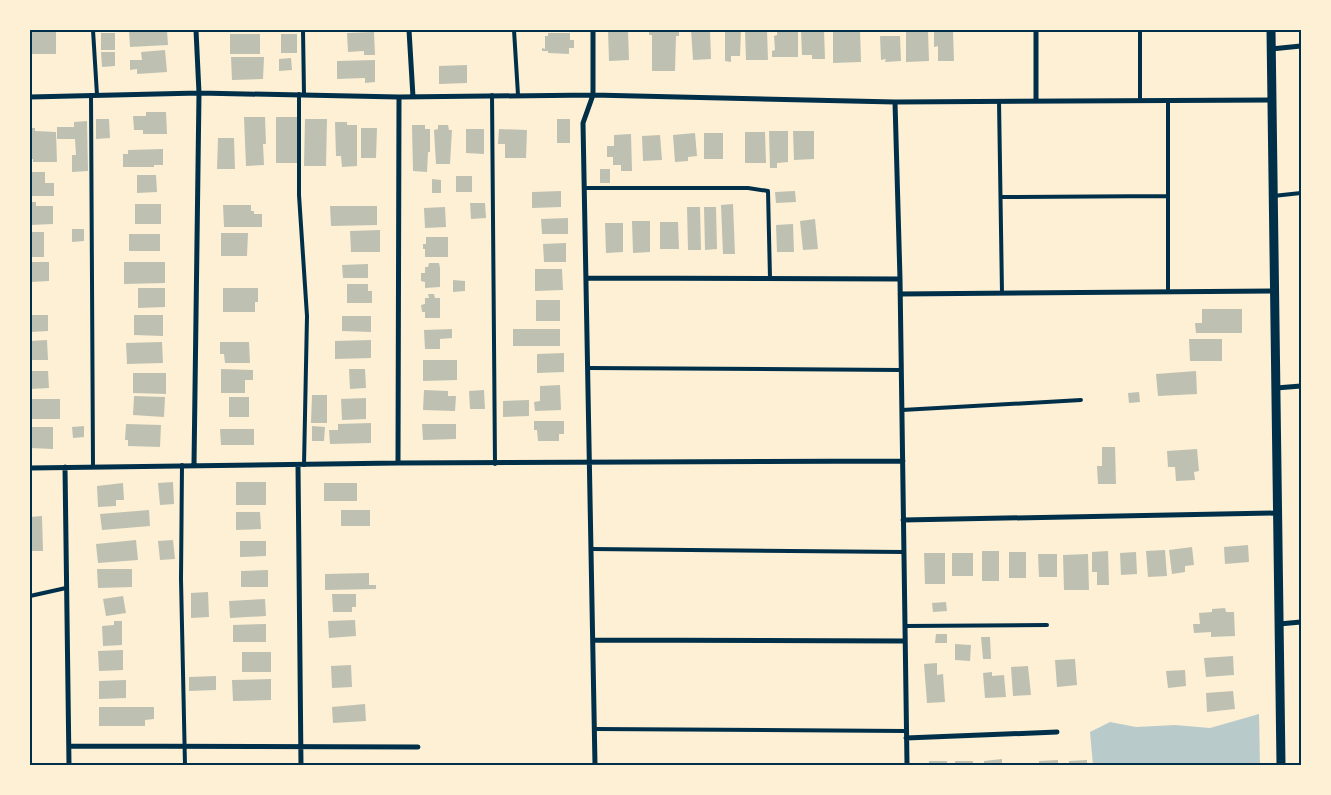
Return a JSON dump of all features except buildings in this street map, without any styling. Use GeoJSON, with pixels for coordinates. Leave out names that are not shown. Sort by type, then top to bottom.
{"type":"FeatureCollection","features":[{"type":"Feature","properties":{"kind":"street"},"geometry":{"type":"LineString","coordinates":[[194,465],[199,93],[196,30]]}},
{"type":"Feature","properties":{"kind":"street"},"geometry":{"type":"LineString","coordinates":[[410,30],[413,97]]}},
{"type":"Feature","properties":{"kind":"street"},"geometry":{"type":"LineString","coordinates":[[593,30],[593,95],[583,123],[595,765]]}},
{"type":"Feature","properties":{"kind":"street"},"geometry":{"type":"LineString","coordinates":[[1036,30],[1036,101]]}},
{"type":"Feature","properties":{"kind":"street"},"geometry":{"type":"LineString","coordinates":[[1271,30],[1281,765]]}},
{"type":"Feature","properties":{"kind":"street"},"geometry":{"type":"LineString","coordinates":[[1271,49],[1301,46]]}},
{"type":"Feature","properties":{"kind":"street"},"geometry":{"type":"LineString","coordinates":[[30,97],[199,93],[399,97],[593,95],[895,102],[1272,100]]}},
{"type":"Feature","properties":{"kind":"street"},"geometry":{"type":"LineString","coordinates":[[398,463],[399,97]]}},
{"type":"Feature","properties":{"kind":"street"},"geometry":{"type":"LineString","coordinates":[[895,102],[900,279],[907,765]]}},
{"type":"Feature","properties":{"kind":"street"},"geometry":{"type":"LineString","coordinates":[[586,278],[900,279]]}},
{"type":"Feature","properties":{"kind":"street"},"geometry":{"type":"LineString","coordinates":[[900,294],[1275,291]]}},
{"type":"Feature","properties":{"kind":"street"},"geometry":{"type":"LineString","coordinates":[[1276,388],[1301,386]]}},
{"type":"Feature","properties":{"kind":"street"},"geometry":{"type":"LineString","coordinates":[[30,468],[398,463],[902,461]]}},
{"type":"Feature","properties":{"kind":"street"},"geometry":{"type":"LineString","coordinates":[[301,465],[301,765]]}},
{"type":"Feature","properties":{"kind":"street"},"geometry":{"type":"LineString","coordinates":[[65,467],[69,765]]}},
{"type":"Feature","properties":{"kind":"street"},"geometry":{"type":"LineString","coordinates":[[903,520],[1277,513]]}},
{"type":"Feature","properties":{"kind":"street"},"geometry":{"type":"LineString","coordinates":[[1278,624],[1301,622]]}},
{"type":"Feature","properties":{"kind":"street"},"geometry":{"type":"LineString","coordinates":[[593,640],[905,641]]}},
{"type":"Feature","properties":{"kind":"street"},"geometry":{"type":"LineString","coordinates":[[906,738],[1057,732]]}},
{"type":"Feature","properties":{"kind":"street"},"geometry":{"type":"LineString","coordinates":[[69,746],[418,748]]}},
{"type":"Feature","properties":{"kind":"lane"},"geometry":{"type":"LineString","coordinates":[[93,30],[93,466]]}},
{"type":"Feature","properties":{"kind":"lane"},"geometry":{"type":"LineString","coordinates":[[301,465],[307,316],[299,186],[303,30]]}},
{"type":"Feature","properties":{"kind":"lane"},"geometry":{"type":"LineString","coordinates":[[514,30],[518,95]]}},
{"type":"Feature","properties":{"kind":"lane"},"geometry":{"type":"LineString","coordinates":[[1140,30],[1140,100]]}},
{"type":"Feature","properties":{"kind":"lane"},"geometry":{"type":"LineString","coordinates":[[492,95],[496,464]]}},
{"type":"Feature","properties":{"kind":"lane"},"geometry":{"type":"LineString","coordinates":[[999,101],[1002,293]]}},
{"type":"Feature","properties":{"kind":"lane"},"geometry":{"type":"LineString","coordinates":[[1168,101],[1168,292]]}},
{"type":"Feature","properties":{"kind":"lane"},"geometry":{"type":"LineString","coordinates":[[585,188],[748,188],[768,191],[770,278]]}},
{"type":"Feature","properties":{"kind":"lane"},"geometry":{"type":"LineString","coordinates":[[1273,196],[1301,193]]}},
{"type":"Feature","properties":{"kind":"lane"},"geometry":{"type":"LineString","coordinates":[[1001,197],[1168,196]]}},
{"type":"Feature","properties":{"kind":"lane"},"geometry":{"type":"LineString","coordinates":[[588,368],[901,370]]}},
{"type":"Feature","properties":{"kind":"lane"},"geometry":{"type":"LineString","coordinates":[[902,410],[1081,400]]}},
{"type":"Feature","properties":{"kind":"lane"},"geometry":{"type":"LineString","coordinates":[[182,465],[181,580],[185,765]]}},
{"type":"Feature","properties":{"kind":"lane"},"geometry":{"type":"LineString","coordinates":[[591,548],[904,552]]}},
{"type":"Feature","properties":{"kind":"lane"},"geometry":{"type":"LineString","coordinates":[[30,596],[66,588]]}},
{"type":"Feature","properties":{"kind":"lane"},"geometry":{"type":"LineString","coordinates":[[904,626],[1047,624]]}},
{"type":"Feature","properties":{"kind":"lane"},"geometry":{"type":"LineString","coordinates":[[595,729],[906,731]]}},
{"type":"Feature","properties":{"kind":"shaded area"},"geometry":{"type":"Polygon","coordinates":[[[1259,714],[1260,765],[1093,765],[1090,732],[1110,722],[1136,727],[1175,725],[1210,728],[1259,714]]]}}]}
